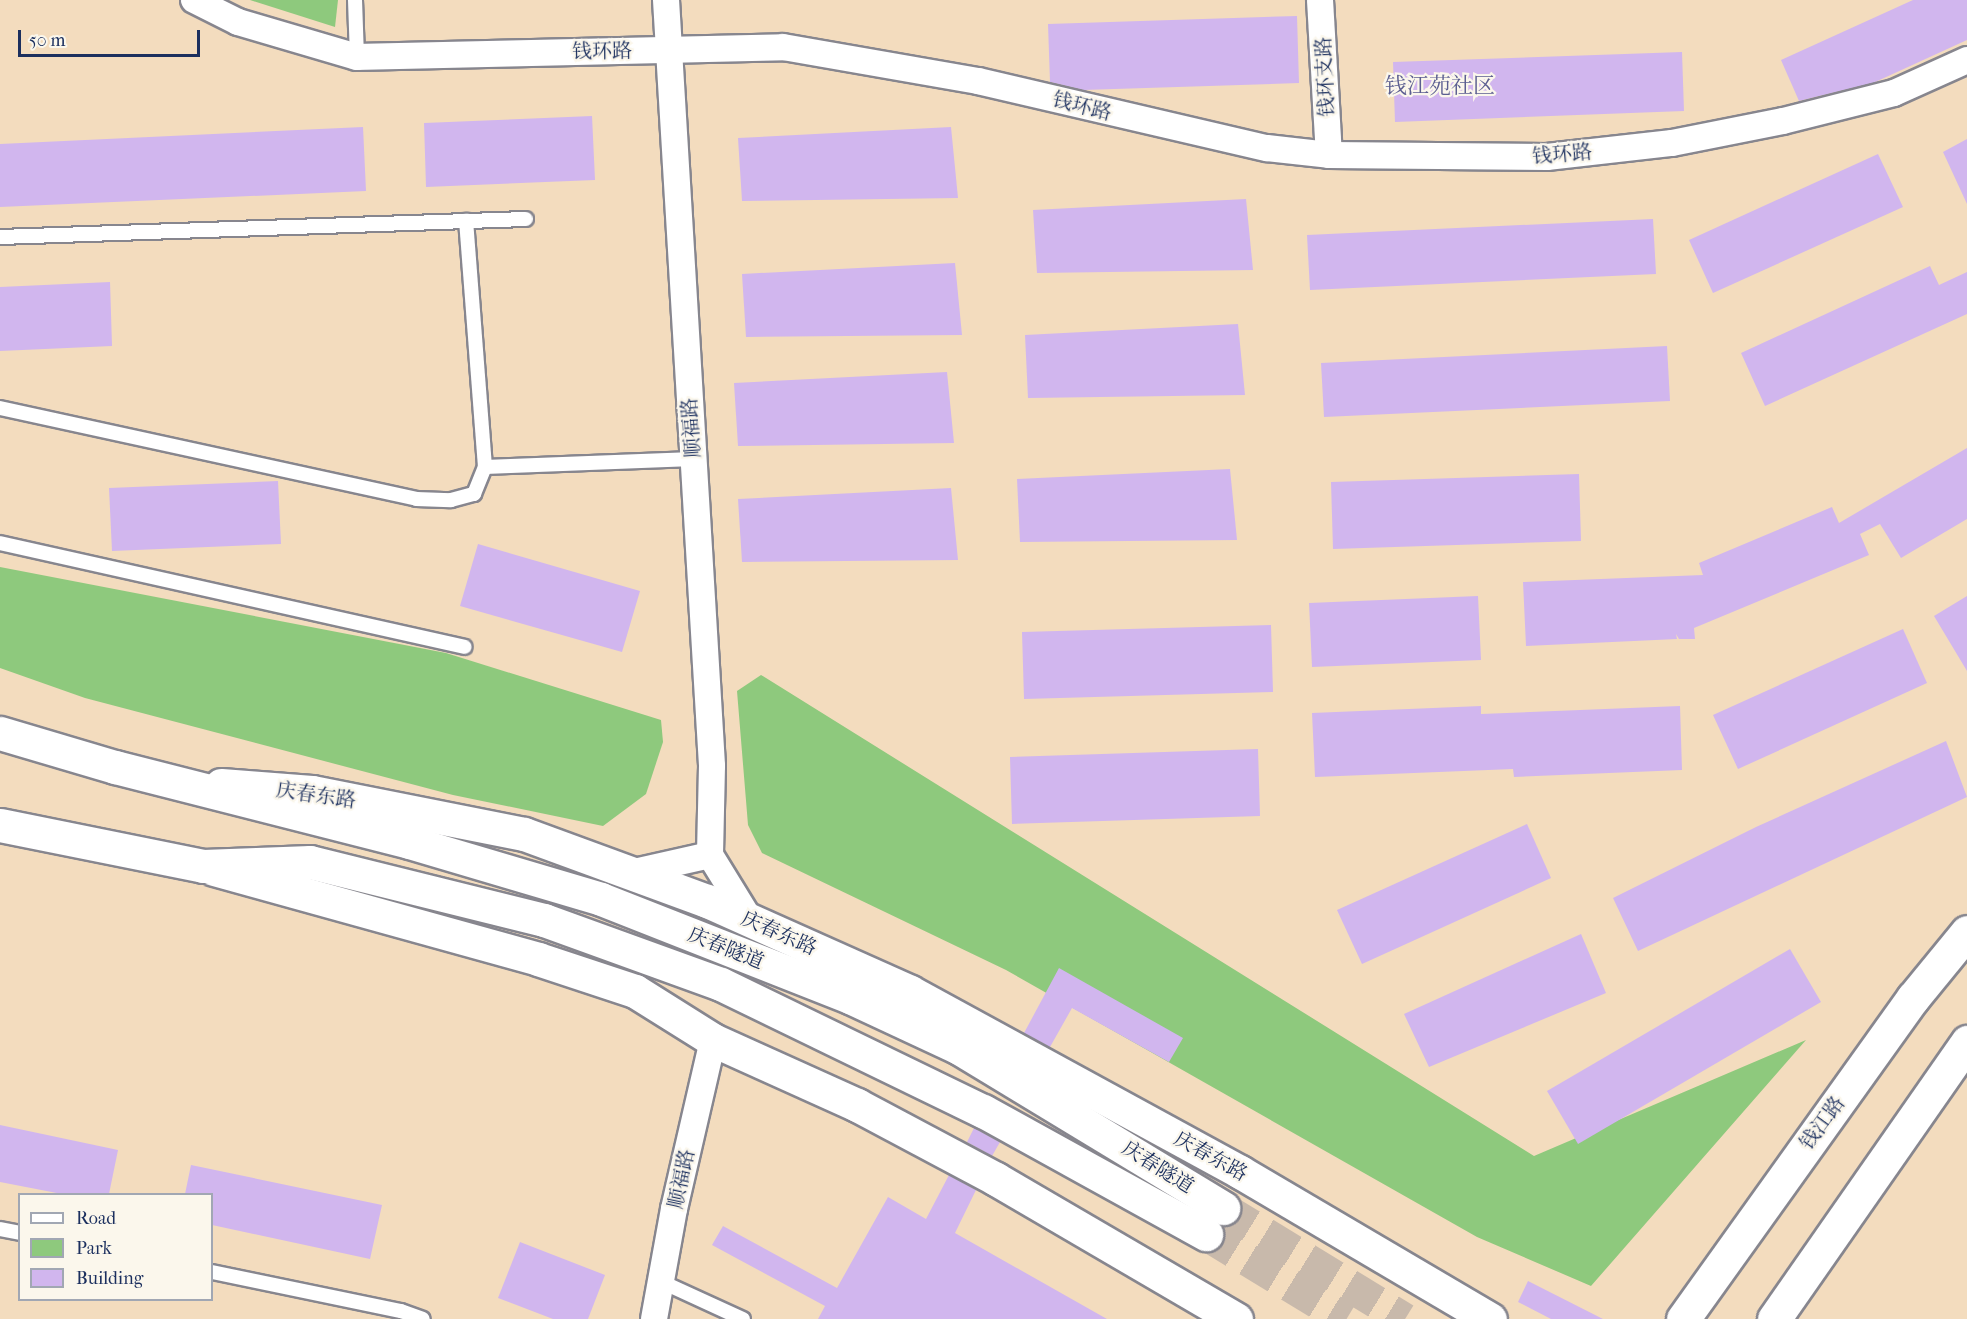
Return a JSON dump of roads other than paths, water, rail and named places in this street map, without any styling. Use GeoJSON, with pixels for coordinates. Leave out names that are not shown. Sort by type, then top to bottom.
{"type":"FeatureCollection","features":[{"type":"Feature","properties":{"kind":"main road","name":"庆春东路"},"geometry":{"type":"LineString","coordinates":[[0,733],[115,767],[188,783],[312,792],[524,834],[750,920],[910,992],[1240,1172],[1456,1307],[1490,1319]]}},
{"type":"Feature","properties":{"kind":"main road","name":"庆春隧道"},"geometry":{"type":"LineString","coordinates":[[188,783],[601,898],[852,998],[959,1048],[1215,1221],[721,984],[544,920],[310,862],[203,866]]}},
{"type":"Feature","properties":{"kind":"main road"},"geometry":{"type":"LineString","coordinates":[[0,825],[203,866],[527,956],[635,991],[713,1040],[857,1105],[996,1179],[1236,1319]]}},
{"type":"Feature","properties":{"kind":"main road","name":"钱江路"},"geometry":{"type":"LineString","coordinates":[[1683,1319],[1913,998],[1967,932]]}},
{"type":"Feature","properties":{"kind":"main road"},"geometry":{"type":"LineString","coordinates":[[1774,1319],[1967,1042]]}},
{"type":"Feature","properties":{"kind":"street","name":"钱环路"},"geometry":{"type":"LineString","coordinates":[[194,0],[238,22],[357,57],[783,47],[867,59],[1267,148],[1329,155],[1547,157],[1672,143],[1783,121],[1894,93],[1967,60]]}},
{"type":"Feature","properties":{"kind":"street","name":"顺福路"},"geometry":{"type":"LineString","coordinates":[[666,0],[712,766],[710,855]]}},
{"type":"Feature","properties":{"kind":"street","name":"钱环支路"},"geometry":{"type":"LineString","coordinates":[[1320,0],[1329,155]]}},
{"type":"Feature","properties":{"kind":"street"},"geometry":{"type":"LineString","coordinates":[[630,873],[710,855],[750,920]]}},
{"type":"Feature","properties":{"kind":"street","name":"顺福路"},"geometry":{"type":"LineString","coordinates":[[654,1319],[674,1209],[713,1040]]}},
{"type":"Feature","properties":{"kind":"lane"},"geometry":{"type":"LineString","coordinates":[[355,0],[357,57]]}},
{"type":"Feature","properties":{"kind":"lane"},"geometry":{"type":"LineString","coordinates":[[0,237],[526,219]]}},
{"type":"Feature","properties":{"kind":"lane"},"geometry":{"type":"LineString","coordinates":[[0,408],[416,499],[451,500],[474,494],[484,467],[466,221]]}},
{"type":"Feature","properties":{"kind":"lane"},"geometry":{"type":"LineString","coordinates":[[484,467],[693,459]]}},
{"type":"Feature","properties":{"kind":"lane"},"geometry":{"type":"LineString","coordinates":[[0,543],[464,647]]}},
{"type":"Feature","properties":{"kind":"lane"},"geometry":{"type":"LineString","coordinates":[[0,1228],[18,1232]]}},
{"type":"Feature","properties":{"kind":"lane"},"geometry":{"type":"LineString","coordinates":[[213,1272],[423,1319]]}},
{"type":"Feature","properties":{"kind":"lane"},"geometry":{"type":"LineString","coordinates":[[662,1282],[743,1319]]}},
{"type":"Feature","properties":{"kind":"tunnel"},"geometry":{"type":"LineString","coordinates":[[1223,1208],[1405,1319]]}},
{"type":"Feature","properties":{"kind":"tunnel"},"geometry":{"type":"LineString","coordinates":[[1206,1234],[1346,1319]]}},
{"type":"Feature","properties":{"kind":"district","name":"钱江苑社区"},"geometry":{"type":"Point","coordinates":[1440,87]}}]}
